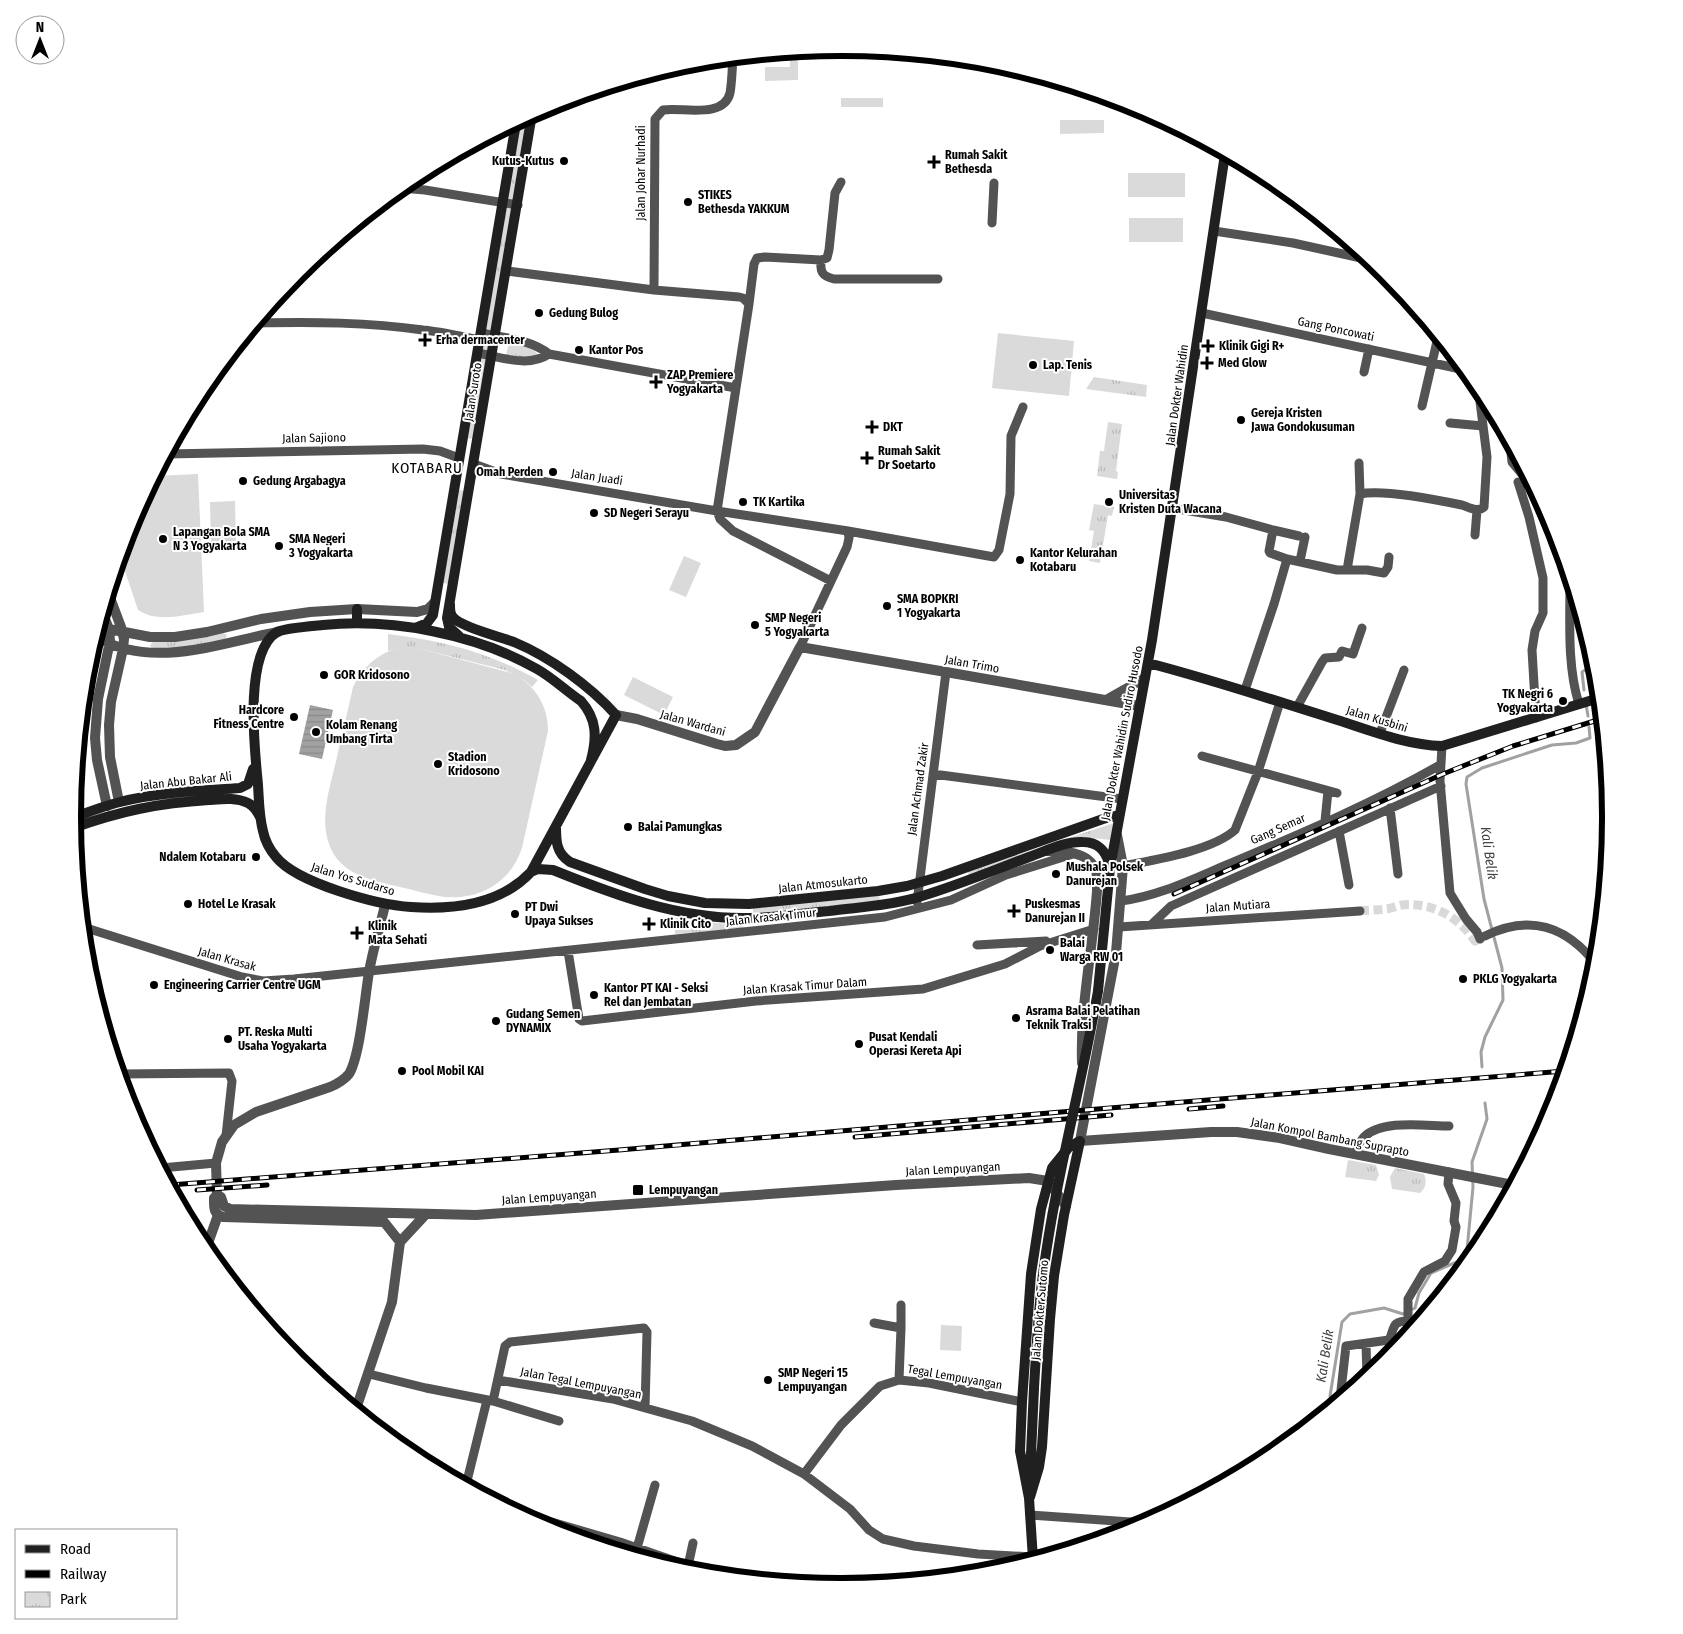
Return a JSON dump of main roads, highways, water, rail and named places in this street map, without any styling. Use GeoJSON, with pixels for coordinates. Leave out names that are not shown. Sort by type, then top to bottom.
{"type":"FeatureCollection","features":[{"type":"Feature","properties":{"kind":"main road","name":"Jalan Suroto"},"geometry":{"type":"LineString","coordinates":[[462,638],[454,633],[448,624],[450,604],[531,123]]}},
{"type":"Feature","properties":{"kind":"main road","name":"Jalan Suroto"},"geometry":{"type":"LineString","coordinates":[[413,628],[429,621],[433,614],[515,130]]}},
{"type":"Feature","properties":{"kind":"main road","name":"Jalan Dokter Wahidin"},"geometry":{"type":"LineString","coordinates":[[1152,640],[1224,159]]}},
{"type":"Feature","properties":{"kind":"main road","name":"Jalan Yos Sudarso"},"geometry":{"type":"LineString","coordinates":[[357,623],[315,626],[278,632],[265,648],[255,681],[253,701],[255,759],[261,821],[266,841],[270,850],[290,870],[321,884],[385,905],[437,908],[476,904],[509,889],[531,872],[556,822],[616,715],[599,698],[539,654],[505,638],[456,620],[450,614],[450,604]]}},
{"type":"Feature","properties":{"kind":"main road"},"geometry":{"type":"LineString","coordinates":[[357,609],[357,623],[413,628],[462,638],[524,662],[554,681],[581,701],[590,712],[594,723],[595,736],[591,760]]}},
{"type":"Feature","properties":{"kind":"main road","name":"Jalan Dokter Wahidin Sudiro Husodo"},"geometry":{"type":"LineString","coordinates":[[1068,1143],[1098,991],[1110,868],[1152,640]]}},
{"type":"Feature","properties":{"kind":"main road","name":"Jalan Kusbini"},"geometry":{"type":"LineString","coordinates":[[1148,663],[1245,690],[1380,733],[1427,745],[1442,746],[1593,700]]}},
{"type":"Feature","properties":{"kind":"main road","name":"Jalan Abu Bakar Ali"},"geometry":{"type":"LineString","coordinates":[[81,815],[119,802],[178,792],[240,788],[248,784],[255,759]]}},
{"type":"Feature","properties":{"kind":"main road","name":"Jalan Abu Bakar Ali"},"geometry":{"type":"LineString","coordinates":[[81,825],[110,815],[144,807],[178,802],[227,799],[248,803],[256,810],[261,821]]}},
{"type":"Feature","properties":{"kind":"main road","name":"Jalan Atmosukarto"},"geometry":{"type":"LineString","coordinates":[[556,822],[558,848],[565,859],[645,889],[691,901],[749,904],[878,891],[919,883],[1119,815]]}},
{"type":"Feature","properties":{"kind":"main road"},"geometry":{"type":"LineString","coordinates":[[531,872],[538,869],[553,870],[641,901],[689,914],[749,918],[880,905],[917,897],[1075,842],[1096,844],[1105,853],[1110,868]]}},
{"type":"Feature","properties":{"kind":"main road"},"geometry":{"type":"LineString","coordinates":[[641,901],[645,889]]}},
{"type":"Feature","properties":{"kind":"main road"},"geometry":{"type":"LineString","coordinates":[[689,914],[691,901]]}},
{"type":"Feature","properties":{"kind":"main road"},"geometry":{"type":"LineString","coordinates":[[749,904],[749,918]]}},
{"type":"Feature","properties":{"kind":"main road","name":"Jalan Dokter Sutomo"},"geometry":{"type":"LineString","coordinates":[[1080,1141],[1060,1241],[1050,1320],[1041,1457],[1029,1498],[1020,1451],[1030,1274],[1052,1168],[1069,1147],[1080,1141]]}},
{"type":"Feature","properties":{"kind":"main road","name":"Jalan Dokter Sutomo"},"geometry":{"type":"LineString","coordinates":[[1033,1553],[1029,1498],[1034,1388],[1042,1282],[1054,1207],[1068,1143]]}},
{"type":"Feature","properties":{"kind":"waterway","name":"Kali Belik"},"geometry":{"type":"LineString","coordinates":[[1584,690],[1582,672],[1588,668]]}},
{"type":"Feature","properties":{"kind":"waterway","name":"Kali Belik"},"geometry":{"type":"LineString","coordinates":[[1586,704],[1588,716]]}},
{"type":"Feature","properties":{"kind":"waterway","name":"Kali Belik"},"geometry":{"type":"LineString","coordinates":[[1482,1067],[1481,1052],[1485,1037],[1503,1000],[1502,968],[1484,899],[1466,784],[1467,777],[1482,768],[1552,745],[1576,743],[1590,738],[1589,727]]}},
{"type":"Feature","properties":{"kind":"waterway","name":"Kali Belik"},"geometry":{"type":"LineString","coordinates":[[1467,1250],[1473,1187],[1472,1162],[1487,1119],[1485,1103]]}},
{"type":"Feature","properties":{"kind":"waterway","name":"Kali Belik"},"geometry":{"type":"LineString","coordinates":[[1331,1399],[1342,1322],[1350,1314],[1384,1308],[1403,1314],[1415,1308],[1419,1293],[1431,1273],[1459,1261]]}},
{"type":"Feature","properties":{"kind":"tunnel"},"geometry":{"type":"LineString","coordinates":[[1360,911],[1387,909],[1402,905],[1424,906],[1453,918],[1475,941],[1485,936]]}},
{"type":"Feature","properties":{"kind":"railway"},"geometry":{"type":"LineString","coordinates":[[1174,894],[1443,774],[1513,746],[1596,720]]}},
{"type":"Feature","properties":{"kind":"railway"},"geometry":{"type":"LineString","coordinates":[[176,1185],[619,1150],[1558,1072]]}},
{"type":"Feature","properties":{"kind":"railway"},"geometry":{"type":"LineString","coordinates":[[1189,1109],[1223,1106]]}},
{"type":"Feature","properties":{"kind":"railway"},"geometry":{"type":"LineString","coordinates":[[855,1137],[1111,1115]]}},
{"type":"Feature","properties":{"kind":"railway"},"geometry":{"type":"LineString","coordinates":[[197,1190],[267,1185]]}},
{"type":"Feature","properties":{"kind":"place","name":"Kutus-Kutus"},"geometry":{"type":"Point","coordinates":[564,161]}},
{"type":"Feature","properties":{"kind":"place","name":"Rumah Sakit Bethesda"},"geometry":{"type":"Point","coordinates":[934,162]}},
{"type":"Feature","properties":{"kind":"place","name":"STIKES Bethesda YAKKUM"},"geometry":{"type":"Point","coordinates":[688,202]}},
{"type":"Feature","properties":{"kind":"place","name":"Gedung Bulog"},"geometry":{"type":"Point","coordinates":[539,313]}},
{"type":"Feature","properties":{"kind":"place","name":"Erha dermacenter"},"geometry":{"type":"Point","coordinates":[425,340]}},
{"type":"Feature","properties":{"kind":"place","name":"Klinik Gigi R+"},"geometry":{"type":"Point","coordinates":[1208,346]}},
{"type":"Feature","properties":{"kind":"place","name":"Kantor Pos"},"geometry":{"type":"Point","coordinates":[579,350]}},
{"type":"Feature","properties":{"kind":"place","name":"Med Glow"},"geometry":{"type":"Point","coordinates":[1207,363]}},
{"type":"Feature","properties":{"kind":"place","name":"Lap. Tenis"},"geometry":{"type":"Point","coordinates":[1033,365]}},
{"type":"Feature","properties":{"kind":"place","name":"ZAP Premiere Yogyakarta"},"geometry":{"type":"Point","coordinates":[656,382]}},
{"type":"Feature","properties":{"kind":"place","name":"Gereja Kristen Jawa Gondokusuman"},"geometry":{"type":"Point","coordinates":[1241,420]}},
{"type":"Feature","properties":{"kind":"place","name":"DKT"},"geometry":{"type":"Point","coordinates":[872,427]}},
{"type":"Feature","properties":{"kind":"place","name":"Rumah Sakit Dr Soetarto"},"geometry":{"type":"Point","coordinates":[867,458]}},
{"type":"Feature","properties":{"kind":"place","name":"Omah Perden"},"geometry":{"type":"Point","coordinates":[553,472]}},
{"type":"Feature","properties":{"kind":"place","name":"Gedung Argabagya"},"geometry":{"type":"Point","coordinates":[243,481]}},
{"type":"Feature","properties":{"kind":"place","name":"TK Kartika"},"geometry":{"type":"Point","coordinates":[743,502]}},
{"type":"Feature","properties":{"kind":"place","name":"Universitas Kristen Duta Wacana"},"geometry":{"type":"Point","coordinates":[1109,502]}},
{"type":"Feature","properties":{"kind":"place","name":"SD Negeri Serayu"},"geometry":{"type":"Point","coordinates":[594,513]}},
{"type":"Feature","properties":{"kind":"place","name":"Lapangan Bola SMA N 3 Yogyakarta"},"geometry":{"type":"Point","coordinates":[163,539]}},
{"type":"Feature","properties":{"kind":"place","name":"SMA Negeri 3 Yogyakarta"},"geometry":{"type":"Point","coordinates":[279,546]}},
{"type":"Feature","properties":{"kind":"place","name":"Kantor Kelurahan Kotabaru"},"geometry":{"type":"Point","coordinates":[1020,560]}},
{"type":"Feature","properties":{"kind":"place","name":"SMA BOPKRI 1 Yogyakarta"},"geometry":{"type":"Point","coordinates":[887,606]}},
{"type":"Feature","properties":{"kind":"place","name":"SMP Negeri 5 Yogyakarta"},"geometry":{"type":"Point","coordinates":[755,625]}},
{"type":"Feature","properties":{"kind":"place","name":"GOR Kridosono"},"geometry":{"type":"Point","coordinates":[324,675]}},
{"type":"Feature","properties":{"kind":"place","name":"TK Negri 6 Yogyakarta"},"geometry":{"type":"Point","coordinates":[1563,701]}},
{"type":"Feature","properties":{"kind":"place","name":"Hardcore Fitness Centre"},"geometry":{"type":"Point","coordinates":[294,717]}},
{"type":"Feature","properties":{"kind":"place","name":"Kolam Renang Umbang Tirta"},"geometry":{"type":"Point","coordinates":[316,732]}},
{"type":"Feature","properties":{"kind":"place","name":"Stadion Kridosono"},"geometry":{"type":"Point","coordinates":[438,764]}},
{"type":"Feature","properties":{"kind":"place","name":"Balai Pamungkas"},"geometry":{"type":"Point","coordinates":[628,827]}},
{"type":"Feature","properties":{"kind":"place","name":"Ndalem Kotabaru"},"geometry":{"type":"Point","coordinates":[256,857]}},
{"type":"Feature","properties":{"kind":"place","name":"Mushala Polsek Danurejan"},"geometry":{"type":"Point","coordinates":[1056,874]}},
{"type":"Feature","properties":{"kind":"place","name":"Hotel Le Krasak"},"geometry":{"type":"Point","coordinates":[188,904]}},
{"type":"Feature","properties":{"kind":"place","name":"Puskesmas Danurejan II"},"geometry":{"type":"Point","coordinates":[1014,911]}},
{"type":"Feature","properties":{"kind":"place","name":"PT Dwi Upaya Sukses"},"geometry":{"type":"Point","coordinates":[515,914]}},
{"type":"Feature","properties":{"kind":"place","name":"Klinik Cito"},"geometry":{"type":"Point","coordinates":[649,924]}},
{"type":"Feature","properties":{"kind":"place","name":"Klinik Mata Sehati"},"geometry":{"type":"Point","coordinates":[357,933]}},
{"type":"Feature","properties":{"kind":"place","name":"Balai Warga RW 01"},"geometry":{"type":"Point","coordinates":[1050,950]}},
{"type":"Feature","properties":{"kind":"place","name":"PKLG Yogyakarta"},"geometry":{"type":"Point","coordinates":[1463,979]}},
{"type":"Feature","properties":{"kind":"place","name":"Engineering Carrier Centre UGM"},"geometry":{"type":"Point","coordinates":[154,985]}},
{"type":"Feature","properties":{"kind":"place","name":"Kantor PT KAI - Seksi Rel dan Jembatan"},"geometry":{"type":"Point","coordinates":[594,995]}},
{"type":"Feature","properties":{"kind":"place","name":"Asrama Balai Pelatihan Teknik Traksi"},"geometry":{"type":"Point","coordinates":[1016,1018]}},
{"type":"Feature","properties":{"kind":"place","name":"Gudang Semen DYNAMIX"},"geometry":{"type":"Point","coordinates":[496,1021]}},
{"type":"Feature","properties":{"kind":"place","name":"PT. Reska Multi Usaha Yogyakarta"},"geometry":{"type":"Point","coordinates":[228,1039]}},
{"type":"Feature","properties":{"kind":"place","name":"Pusat Kendali Operasi Kereta Api"},"geometry":{"type":"Point","coordinates":[859,1044]}},
{"type":"Feature","properties":{"kind":"place","name":"Pool Mobil KAI"},"geometry":{"type":"Point","coordinates":[402,1071]}},
{"type":"Feature","properties":{"kind":"place","name":"Lempuyangan"},"geometry":{"type":"Point","coordinates":[638,1190]}},
{"type":"Feature","properties":{"kind":"place","name":"SMP Negeri 15 Lempuyangan"},"geometry":{"type":"Point","coordinates":[768,1380]}},
{"type":"Feature","properties":{"kind":"district","name":"KOTABARU"},"geometry":{"type":"Point","coordinates":[427,468]}}]}
